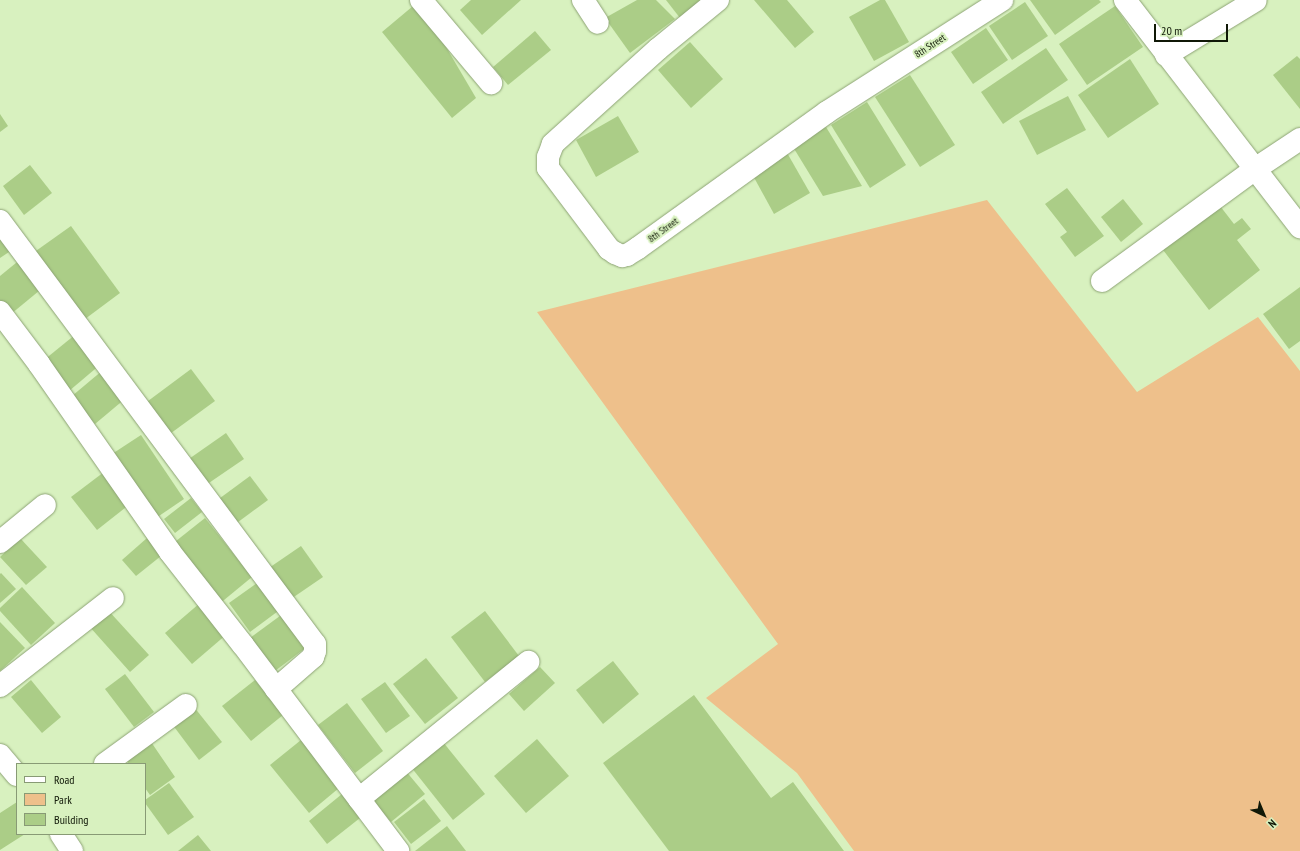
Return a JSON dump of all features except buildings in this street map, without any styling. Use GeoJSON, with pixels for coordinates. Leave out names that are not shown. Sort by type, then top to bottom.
{"type":"FeatureCollection","features":[{"type":"Feature","properties":{"kind":"street"},"geometry":{"type":"LineString","coordinates":[[421,0],[491,83]]}},
{"type":"Feature","properties":{"kind":"street"},"geometry":{"type":"LineString","coordinates":[[583,0],[598,23]]}},
{"type":"Feature","properties":{"kind":"street","name":"8th Street"},"geometry":{"type":"LineString","coordinates":[[718,0],[658,49],[553,144],[548,157],[548,168],[608,249],[622,256],[627,255],[638,248],[826,112],[1002,0]]}},
{"type":"Feature","properties":{"kind":"street"},"geometry":{"type":"LineString","coordinates":[[1125,0],[1166,56],[1300,227]]}},
{"type":"Feature","properties":{"kind":"street"},"geometry":{"type":"LineString","coordinates":[[1166,56],[1256,0]]}},
{"type":"Feature","properties":{"kind":"street"},"geometry":{"type":"LineString","coordinates":[[1102,281],[1255,169],[1300,139]]}},
{"type":"Feature","properties":{"kind":"street"},"geometry":{"type":"LineString","coordinates":[[0,221],[315,644],[313,657],[276,689]]}},
{"type":"Feature","properties":{"kind":"street"},"geometry":{"type":"LineString","coordinates":[[0,312],[39,364],[170,552],[276,689],[398,851]]}},
{"type":"Feature","properties":{"kind":"street"},"geometry":{"type":"LineString","coordinates":[[0,542],[45,505]]}},
{"type":"Feature","properties":{"kind":"street"},"geometry":{"type":"LineString","coordinates":[[0,686],[113,598]]}},
{"type":"Feature","properties":{"kind":"street"},"geometry":{"type":"LineString","coordinates":[[359,799],[528,662]]}},
{"type":"Feature","properties":{"kind":"street"},"geometry":{"type":"LineString","coordinates":[[106,763],[186,705]]}},
{"type":"Feature","properties":{"kind":"street"},"geometry":{"type":"LineString","coordinates":[[0,755],[16,774]]}},
{"type":"Feature","properties":{"kind":"street"},"geometry":{"type":"LineString","coordinates":[[62,835],[72,851]]}},
{"type":"Feature","properties":{"kind":"green space"},"geometry":{"type":"Polygon","coordinates":[[[987,200],[1137,392],[1258,317],[1300,371],[1300,851],[854,851],[797,773],[706,698],[778,644],[537,312],[987,200]]]}}]}
